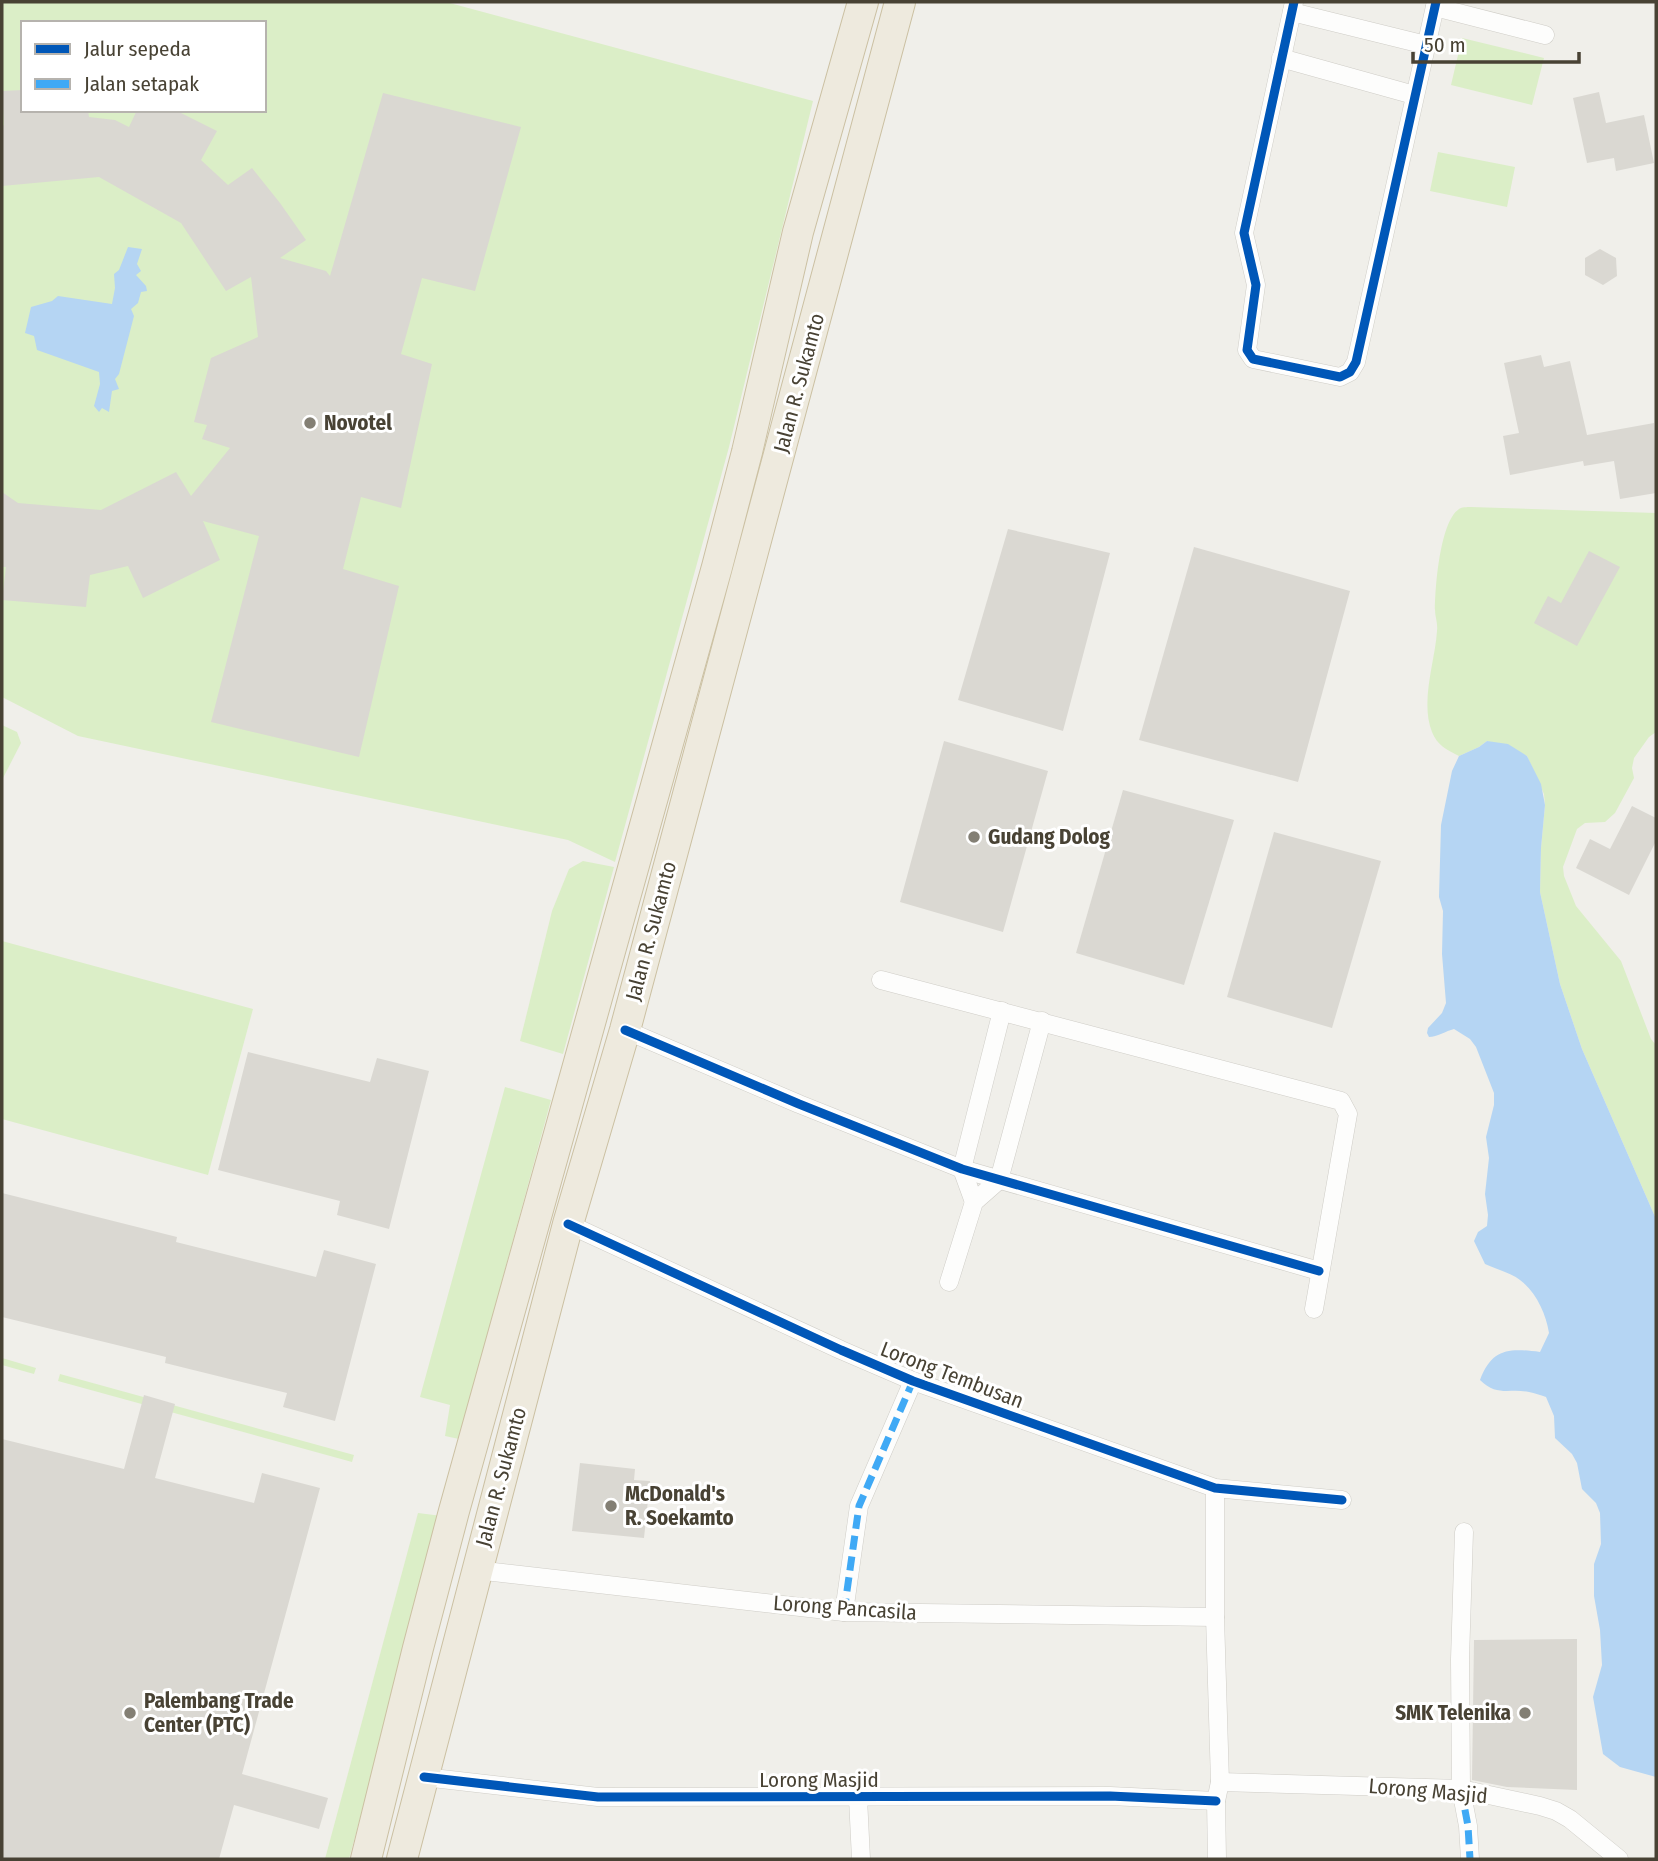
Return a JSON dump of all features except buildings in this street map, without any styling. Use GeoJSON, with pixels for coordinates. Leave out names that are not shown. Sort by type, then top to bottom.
{"type":"FeatureCollection","features":[{"type":"Feature","properties":{"kind":"highway","name":"Jalan R. Sukamto"},"geometry":{"type":"LineString","coordinates":[[402,1859],[568,1224],[625,1030],[900,2]]}},
{"type":"Feature","properties":{"kind":"highway"},"geometry":{"type":"LineString","coordinates":[[892,31],[907,2]]}},
{"type":"Feature","properties":{"kind":"highway","name":"Jalan R. Sukamto"},"geometry":{"type":"LineString","coordinates":[[366,1859],[457,1500],[720,554],[747,452],[798,232],[860,9]]}},
{"type":"Feature","properties":{"kind":"street"},"geometry":{"type":"LineString","coordinates":[[1426,46],[1293,7],[1244,233],[1256,285],[1247,350],[1253,359],[1340,377],[1354,368],[1414,95],[1426,46],[1435,5],[1545,35]]}},
{"type":"Feature","properties":{"kind":"street"},"geometry":{"type":"LineString","coordinates":[[1282,58],[1414,95]]}},
{"type":"Feature","properties":{"kind":"street"},"geometry":{"type":"LineString","coordinates":[[881,980],[1341,1101],[1348,1114],[1314,1309]]}},
{"type":"Feature","properties":{"kind":"street"},"geometry":{"type":"LineString","coordinates":[[974,1202],[962,1169],[1002,1011]]}},
{"type":"Feature","properties":{"kind":"street"},"geometry":{"type":"LineString","coordinates":[[949,1282],[974,1202],[999,1180],[1042,1021]]}},
{"type":"Feature","properties":{"kind":"street"},"geometry":{"type":"LineString","coordinates":[[625,1030],[962,1169],[1319,1271]]}},
{"type":"Feature","properties":{"kind":"street","name":"Lorong Tembusan"},"geometry":{"type":"LineString","coordinates":[[568,1224],[828,1345],[913,1381],[1215,1488],[1342,1500]]}},
{"type":"Feature","properties":{"kind":"street"},"geometry":{"type":"LineString","coordinates":[[844,1612],[859,1506],[913,1381]]}},
{"type":"Feature","properties":{"kind":"street"},"geometry":{"type":"LineString","coordinates":[[1215,1488],[1215,1617],[1220,1782],[1216,1801],[1216,1859]]}},
{"type":"Feature","properties":{"kind":"street"},"geometry":{"type":"LineString","coordinates":[[1464,1532],[1460,1659],[1461,1789],[1468,1826],[1470,1859]]}},
{"type":"Feature","properties":{"kind":"street","name":"Lorong Pancasila"},"geometry":{"type":"LineString","coordinates":[[477,1570],[844,1612],[1215,1617]]}},
{"type":"Feature","properties":{"kind":"street","name":"Lorong Masjid"},"geometry":{"type":"LineString","coordinates":[[424,1777],[598,1797],[1110,1796],[1216,1801]]}},
{"type":"Feature","properties":{"kind":"street","name":"Lorong Masjid"},"geometry":{"type":"LineString","coordinates":[[1220,1782],[1461,1789],[1556,1811],[1570,1819],[1619,1859]]}},
{"type":"Feature","properties":{"kind":"street"},"geometry":{"type":"LineString","coordinates":[[858,1798],[861,1859]]}},
{"type":"Feature","properties":{"kind":"green space"},"geometry":{"type":"Polygon","coordinates":[[[2,2],[446,2],[813,101],[729,447],[615,862],[568,840],[78,736],[2,697],[2,2]]]}},
{"type":"Feature","properties":{"kind":"green space"},"geometry":{"type":"Polygon","coordinates":[[[1462,38],[1544,58],[1532,105],[1451,85],[1462,38]]]}},
{"type":"Feature","properties":{"kind":"green space"},"geometry":{"type":"Polygon","coordinates":[[[1438,152],[1515,167],[1507,207],[1430,191],[1438,152]]]}},
{"type":"Feature","properties":{"kind":"green space"},"geometry":{"type":"Polygon","coordinates":[[[1462,508],[1656,513],[1656,732],[1649,737],[1634,758],[1634,778],[1615,813],[1605,822],[1585,823],[1577,829],[1563,867],[1576,906],[1621,961],[1651,1039],[1656,1045],[1656,1219],[1582,1049],[1560,984],[1540,892],[1544,794],[1527,756],[1487,741],[1459,756],[1440,744],[1432,732],[1427,707],[1437,631],[1435,600],[1440,554],[1454,514],[1462,508]]]}},
{"type":"Feature","properties":{"kind":"green space"},"geometry":{"type":"Polygon","coordinates":[[[2,725],[17,732],[21,743],[2,780],[2,725]]]}},
{"type":"Feature","properties":{"kind":"green space"},"geometry":{"type":"Polygon","coordinates":[[[583,861],[614,867],[563,1054],[520,1041],[552,911],[569,869],[583,861]]]}},
{"type":"Feature","properties":{"kind":"green space"},"geometry":{"type":"Polygon","coordinates":[[[2,941],[253,1009],[208,1175],[2,1119],[2,941]]]}},
{"type":"Feature","properties":{"kind":"green space"},"geometry":{"type":"Polygon","coordinates":[[[505,1087],[551,1100],[459,1439],[445,1436],[450,1405],[420,1397],[505,1087]]]}},
{"type":"Feature","properties":{"kind":"green space"},"geometry":{"type":"Polygon","coordinates":[[[2,1358],[36,1368],[34,1374],[2,1365],[2,1358]]]}},
{"type":"Feature","properties":{"kind":"green space"},"geometry":{"type":"Polygon","coordinates":[[[60,1374],[354,1455],[352,1462],[58,1381],[60,1374]]]}},
{"type":"Feature","properties":{"kind":"green space"},"geometry":{"type":"Polygon","coordinates":[[[418,1513],[442,1516],[349,1859],[325,1859],[418,1513]]]}},
{"type":"Feature","properties":{"kind":"water"},"geometry":{"type":"Polygon","coordinates":[[[128,247],[142,249],[137,264],[141,271],[136,275],[147,291],[141,292],[138,303],[131,309],[134,316],[119,374],[115,379],[119,389],[112,391],[109,412],[102,408],[99,412],[94,406],[100,384],[99,372],[37,350],[34,336],[25,333],[31,307],[52,301],[58,296],[112,304],[114,274],[119,270],[128,247]]]}},
{"type":"Feature","properties":{"kind":"water"},"geometry":{"type":"Polygon","coordinates":[[[1487,741],[1508,744],[1527,756],[1541,784],[1545,805],[1540,892],[1560,984],[1582,1049],[1656,1219],[1656,1777],[1620,1767],[1603,1754],[1593,1697],[1602,1665],[1594,1596],[1594,1564],[1601,1544],[1600,1513],[1596,1503],[1582,1489],[1577,1463],[1572,1454],[1555,1438],[1554,1416],[1546,1397],[1529,1392],[1498,1390],[1480,1380],[1496,1356],[1503,1352],[1519,1350],[1540,1352],[1549,1333],[1543,1311],[1531,1291],[1508,1273],[1485,1264],[1474,1241],[1478,1232],[1487,1226],[1485,1194],[1489,1158],[1486,1137],[1494,1105],[1494,1093],[1476,1047],[1470,1039],[1454,1029],[1432,1037],[1427,1033],[1446,1003],[1442,954],[1443,911],[1439,897],[1441,825],[1452,771],[1459,756],[1487,741]]]}},
{"type":"Feature","properties":{"kind":"marked path"},"geometry":{"type":"LineString","coordinates":[[844,1612],[859,1506],[913,1381]]}},
{"type":"Feature","properties":{"kind":"marked path"},"geometry":{"type":"LineString","coordinates":[[1461,1789],[1468,1826],[1470,1859]]}},
{"type":"Feature","properties":{"kind":"cycle path"},"geometry":{"type":"LineString","coordinates":[[1294,2],[1244,233],[1256,285],[1247,350],[1253,359],[1340,377],[1350,372],[1356,362],[1436,2]]}},
{"type":"Feature","properties":{"kind":"cycle path"},"geometry":{"type":"LineString","coordinates":[[625,1030],[962,1169],[1319,1271]]}},
{"type":"Feature","properties":{"kind":"cycle path"},"geometry":{"type":"LineString","coordinates":[[568,1224],[913,1381],[1215,1488],[1342,1500]]}},
{"type":"Feature","properties":{"kind":"cycle path"},"geometry":{"type":"LineString","coordinates":[[424,1777],[598,1797],[1110,1796],[1216,1801]]}},
{"type":"Feature","properties":{"kind":"place","name":"Novotel"},"geometry":{"type":"Point","coordinates":[310,423]}},
{"type":"Feature","properties":{"kind":"place","name":"Gudang Dolog"},"geometry":{"type":"Point","coordinates":[974,837]}},
{"type":"Feature","properties":{"kind":"place","name":"McDonald's R. Soekamto"},"geometry":{"type":"Point","coordinates":[611,1506]}},
{"type":"Feature","properties":{"kind":"place","name":"Palembang Trade Center (PTC)"},"geometry":{"type":"Point","coordinates":[130,1713]}},
{"type":"Feature","properties":{"kind":"place","name":"SMK Telenika"},"geometry":{"type":"Point","coordinates":[1525,1713]}}]}
